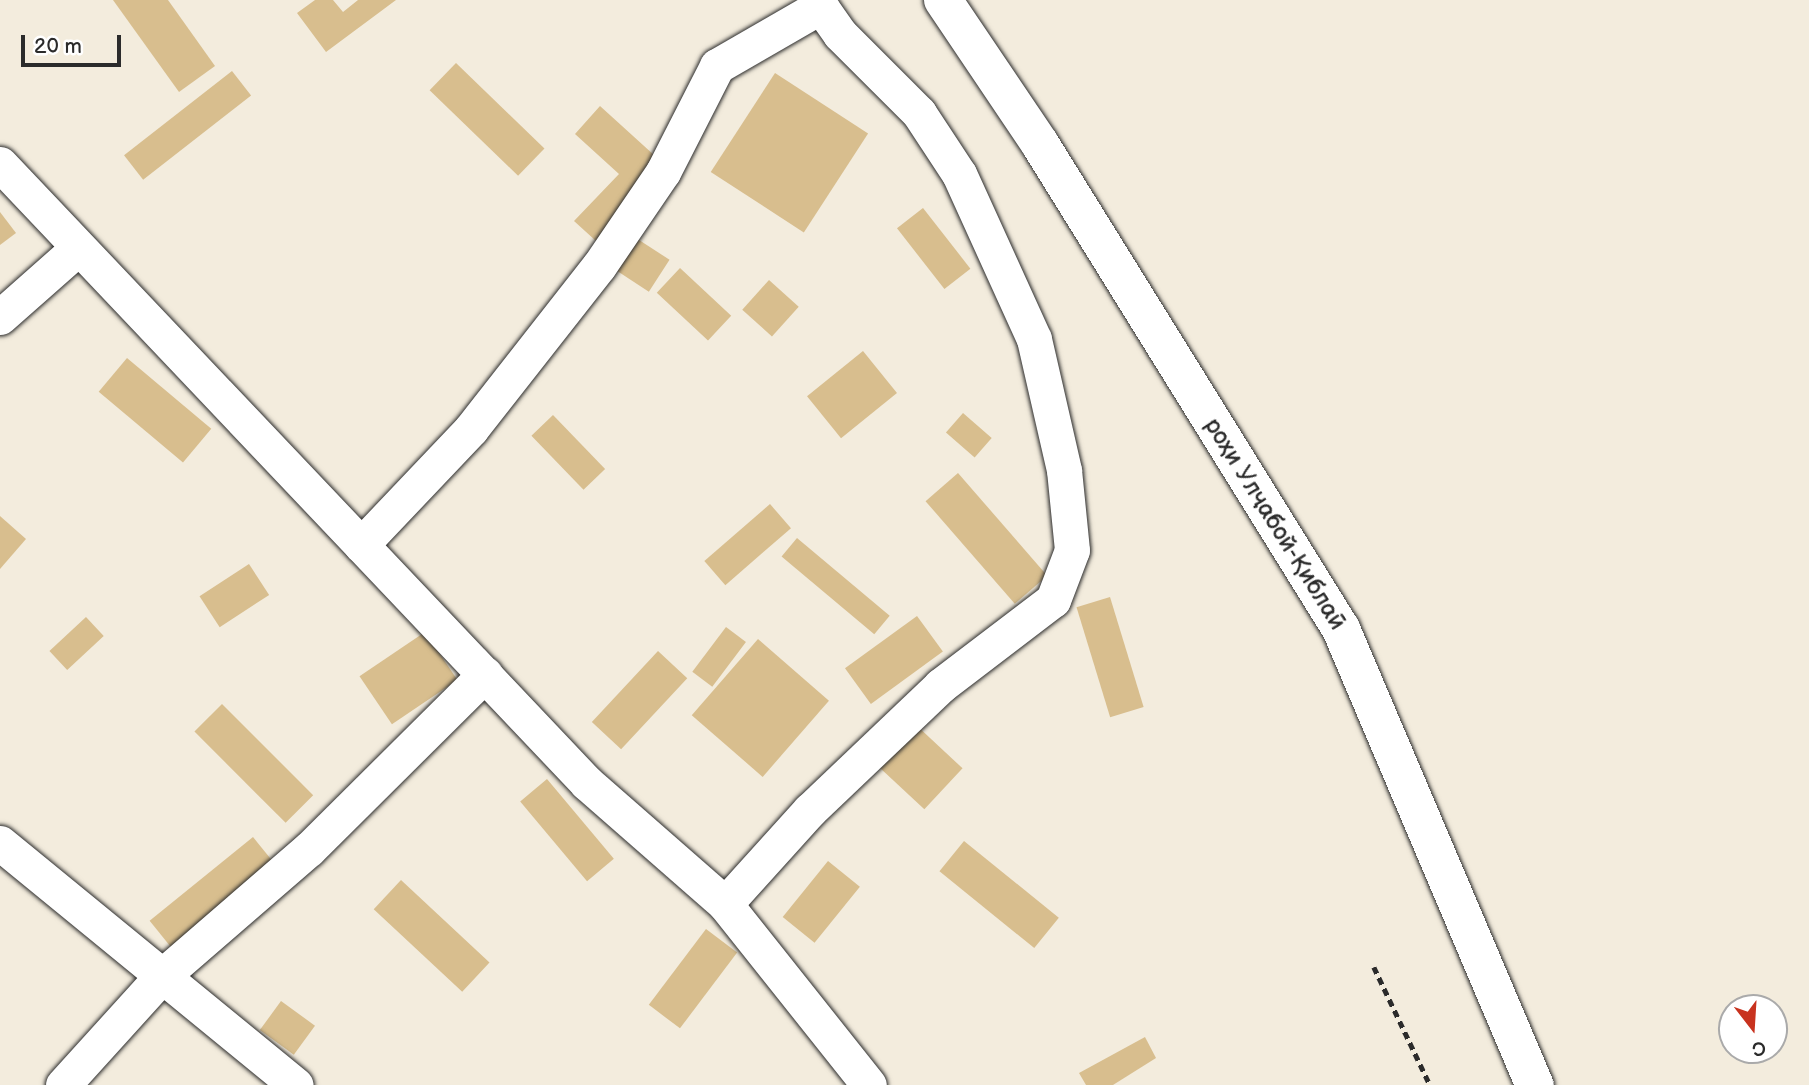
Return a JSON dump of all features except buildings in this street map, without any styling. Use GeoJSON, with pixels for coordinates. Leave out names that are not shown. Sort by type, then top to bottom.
{"type":"FeatureCollection","features":[{"type":"Feature","properties":{"kind":"street","name":"роҳи Улҷабой-Қиблаӣ"},"geometry":{"type":"LineString","coordinates":[[943,0],[1040,144],[1341,629],[1535,1085]]}},
{"type":"Feature","properties":{"kind":"street"},"geometry":{"type":"LineString","coordinates":[[360,545],[471,429],[599,266],[663,172],[717,66],[819,3],[840,34],[919,113],[965,187],[1034,339],[1065,470],[1072,550],[1053,600],[940,686],[810,810],[725,904]]}},
{"type":"Feature","properties":{"kind":"street"},"geometry":{"type":"LineString","coordinates":[[0,164],[587,783],[725,904],[869,1085]]}},
{"type":"Feature","properties":{"kind":"street"},"geometry":{"type":"LineString","coordinates":[[0,317],[78,248]]}},
{"type":"Feature","properties":{"kind":"street"},"geometry":{"type":"LineString","coordinates":[[63,1085],[161,977],[309,849],[485,674]]}},
{"type":"Feature","properties":{"kind":"street"},"geometry":{"type":"LineString","coordinates":[[0,844],[296,1085]]}},
{"type":"Feature","properties":{"kind":"path"},"geometry":{"type":"LineString","coordinates":[[1374,967],[1430,1085]]}}]}
